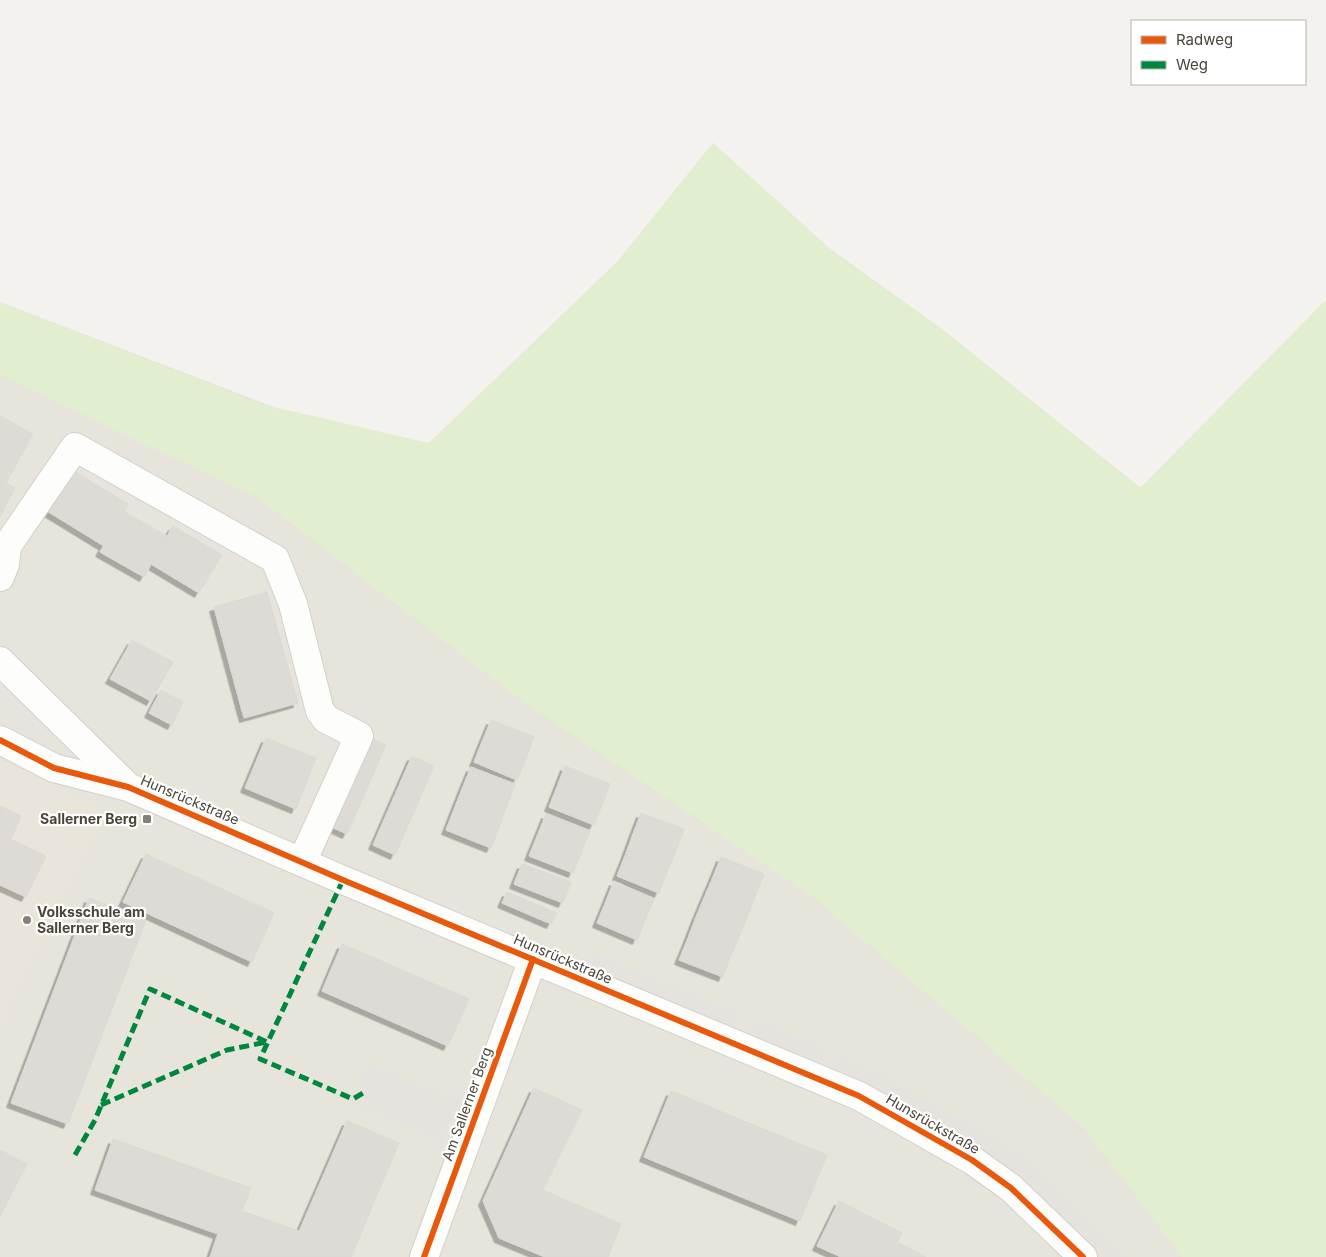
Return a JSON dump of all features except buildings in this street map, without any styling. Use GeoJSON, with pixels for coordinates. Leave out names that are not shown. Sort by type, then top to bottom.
{"type":"FeatureCollection","features":[{"type":"Feature","properties":{"kind":"street"},"geometry":{"type":"LineString","coordinates":[[0,577],[5,564],[7,546],[75,447],[275,559],[293,604],[320,711],[326,719],[359,736],[302,862]]}},
{"type":"Feature","properties":{"kind":"street","name":"Hunsrückstraße"},"geometry":{"type":"LineString","coordinates":[[0,661],[128,787]]}},
{"type":"Feature","properties":{"kind":"street","name":"Hunsrückstraße"},"geometry":{"type":"LineString","coordinates":[[0,740],[54,768],[128,787],[533,960],[859,1096],[972,1160],[1011,1188],[1083,1257]]}},
{"type":"Feature","properties":{"kind":"street","name":"Am Sallerner Berg"},"geometry":{"type":"LineString","coordinates":[[424,1257],[533,960]]}},
{"type":"Feature","properties":{"kind":"shaded area"},"geometry":{"type":"Polygon","coordinates":[[[713,143],[829,248],[942,329],[1141,488],[1326,300],[1326,1257],[0,1257],[0,302],[367,443],[429,443],[618,261],[713,143]]]}},
{"type":"Feature","properties":{"kind":"shaded area","name":"Volksschule am Sallerner Berg"},"geometry":{"type":"Polygon","coordinates":[[[0,759],[108,811],[0,1028],[0,759]]]}},
{"type":"Feature","properties":{"kind":"shaded area"},"geometry":{"type":"Polygon","coordinates":[[[590,950],[744,1014],[736,1032],[582,969],[590,950]]]}},
{"type":"Feature","properties":{"kind":"shaded area"},"geometry":{"type":"Polygon","coordinates":[[[752,1017],[827,1048],[819,1066],[745,1036],[752,1017]]]}},
{"type":"Feature","properties":{"kind":"shaded area"},"geometry":{"type":"Polygon","coordinates":[[[838,1053],[877,1070],[1015,1149],[1033,1162],[1131,1257],[1101,1257],[1023,1181],[830,1070],[838,1053]]]}},
{"type":"Feature","properties":{"kind":"shaded area"},"geometry":{"type":"Polygon","coordinates":[[[366,1062],[458,1099],[441,1141],[349,1104],[366,1062]]]}},
{"type":"Feature","properties":{"kind":"green space"},"geometry":{"type":"Polygon","coordinates":[[[713,143],[829,248],[942,329],[1140,488],[1326,300],[1326,1257],[1182,1257],[1083,1127],[809,894],[522,701],[258,498],[0,375],[0,302],[261,404],[429,443],[618,261],[713,143]]]}},
{"type":"Feature","properties":{"kind":"marked path"},"geometry":{"type":"LineString","coordinates":[[343,880],[260,1059],[353,1099],[363,1093]]}},
{"type":"Feature","properties":{"kind":"marked path"},"geometry":{"type":"LineString","coordinates":[[75,1155],[95,1120],[150,989],[267,1042]]}},
{"type":"Feature","properties":{"kind":"marked path"},"geometry":{"type":"LineString","coordinates":[[101,1105],[227,1050],[267,1042]]}},
{"type":"Feature","properties":{"kind":"cycle path"},"geometry":{"type":"LineString","coordinates":[[0,740],[54,768],[128,787],[343,880],[859,1096],[972,1160],[1011,1188],[1083,1257]]}},
{"type":"Feature","properties":{"kind":"cycle path"},"geometry":{"type":"LineString","coordinates":[[424,1257],[533,959]]}},
{"type":"Feature","properties":{"kind":"place","name":"Sallerner Berg"},"geometry":{"type":"Point","coordinates":[147,819]}},
{"type":"Feature","properties":{"kind":"place","name":"Volksschule am Sallerner Berg"},"geometry":{"type":"Point","coordinates":[27,920]}}]}
